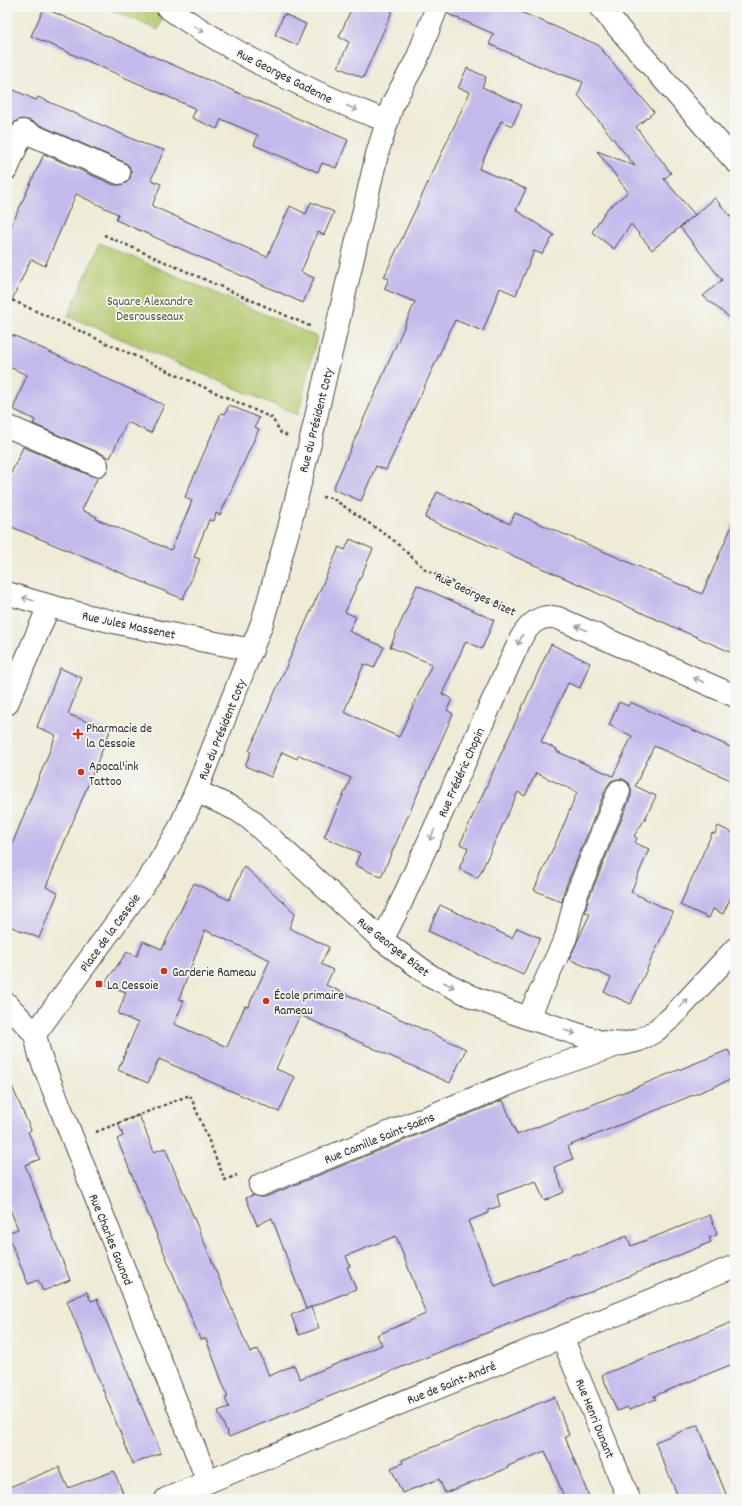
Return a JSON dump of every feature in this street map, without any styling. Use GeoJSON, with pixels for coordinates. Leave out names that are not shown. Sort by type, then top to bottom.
{"type":"FeatureCollection","features":[{"type":"Feature","properties":{"kind":"street","name":"Rue Georges Gadenne"},"geometry":{"type":"LineString","coordinates":[[167,7],[249,59],[280,76],[361,112],[387,121]]}},
{"type":"Feature","properties":{"kind":"street","name":"Rue du Président Coty"},"geometry":{"type":"LineString","coordinates":[[179,829],[262,623],[310,443],[368,191],[387,121],[393,103],[416,59],[436,7]]}},
{"type":"Feature","properties":{"kind":"street"},"geometry":{"type":"LineString","coordinates":[[600,7],[735,161]]}},
{"type":"Feature","properties":{"kind":"street"},"geometry":{"type":"LineString","coordinates":[[7,169],[23,131],[119,173]]}},
{"type":"Feature","properties":{"kind":"street"},"geometry":{"type":"LineString","coordinates":[[7,426],[97,465]]}},
{"type":"Feature","properties":{"kind":"street","name":"Rue Jules Massenet"},"geometry":{"type":"LineString","coordinates":[[7,593],[49,606],[252,650]]}},
{"type":"Feature","properties":{"kind":"street"},"geometry":{"type":"LineString","coordinates":[[7,704],[49,606]]}},
{"type":"Feature","properties":{"kind":"street","name":"Rue Frédéric Chopin"},"geometry":{"type":"LineString","coordinates":[[382,940],[398,909],[521,638],[525,630],[533,622],[549,616],[564,621],[735,696]]}},
{"type":"Feature","properties":{"kind":"street","name":"Rue Georges Bizet"},"geometry":{"type":"LineString","coordinates":[[196,790],[237,810],[250,819],[382,940],[431,976],[473,997],[528,1018],[601,1042],[623,1044]]}},
{"type":"Feature","properties":{"kind":"street"},"geometry":{"type":"LineString","coordinates":[[528,1018],[566,936],[576,896],[619,791]]}},
{"type":"Feature","properties":{"kind":"street","name":"Place de la Cessoie"},"geometry":{"type":"LineString","coordinates":[[35,1034],[154,871],[179,829]]}},
{"type":"Feature","properties":{"kind":"street","name":"Rue Georges Bizet"},"geometry":{"type":"LineString","coordinates":[[499,1088],[541,1071],[639,1040],[654,1032],[672,1016],[735,949]]}},
{"type":"Feature","properties":{"kind":"street"},"geometry":{"type":"LineString","coordinates":[[7,1004],[35,1034]]}},
{"type":"Feature","properties":{"kind":"street","name":"Rue Charles Gounod"},"geometry":{"type":"LineString","coordinates":[[35,1034],[40,1056],[73,1142],[208,1482]]}},
{"type":"Feature","properties":{"kind":"street","name":"Rue Camille Saint-Saëns"},"geometry":{"type":"LineString","coordinates":[[260,1186],[499,1088]]}},
{"type":"Feature","properties":{"kind":"street","name":"Rue de Saint-André"},"geometry":{"type":"LineString","coordinates":[[166,1499],[735,1266]]}},
{"type":"Feature","properties":{"kind":"street","name":"Rue Henri Dunant"},"geometry":{"type":"LineString","coordinates":[[562,1337],[629,1499]]}},
{"type":"Feature","properties":{"kind":"path"},"geometry":{"type":"LineString","coordinates":[[104,235],[335,337]]}},
{"type":"Feature","properties":{"kind":"path"},"geometry":{"type":"LineString","coordinates":[[7,298],[272,418],[280,433],[310,443]]}},
{"type":"Feature","properties":{"kind":"path","name":"Rue Georges Bizet"},"geometry":{"type":"LineString","coordinates":[[297,494],[332,498],[392,539],[426,570],[512,610]]}},
{"type":"Feature","properties":{"kind":"path"},"geometry":{"type":"LineString","coordinates":[[73,1142],[190,1095],[225,1180],[249,1170],[260,1186]]}},
{"type":"Feature","properties":{"kind":"green space"},"geometry":{"type":"Polygon","coordinates":[[[105,7],[151,7],[163,17],[158,30],[105,7]]]}},
{"type":"Feature","properties":{"kind":"green space","name":"Square Alexandre Desrousseaux"},"geometry":{"type":"Polygon","coordinates":[[[100,243],[317,337],[298,415],[68,316],[100,243]]]}},
{"type":"Feature","properties":{"kind":"building"},"geometry":{"type":"Polygon","coordinates":[[[352,7],[394,7],[363,78],[338,67],[349,42],[339,37],[352,7]]]}},
{"type":"Feature","properties":{"kind":"building"},"geometry":{"type":"Polygon","coordinates":[[[449,7],[509,7],[598,45],[654,112],[636,127],[671,173],[664,179],[695,215],[715,198],[735,222],[735,322],[703,296],[722,280],[680,227],[652,250],[631,224],[614,249],[592,232],[607,209],[628,192],[597,151],[635,166],[578,95],[583,82],[539,66],[489,44],[494,34],[448,14],[449,7]]]}},
{"type":"Feature","properties":{"kind":"building"},"geometry":{"type":"Polygon","coordinates":[[[44,8],[348,140],[336,168],[322,163],[318,172],[254,145],[258,135],[221,119],[217,129],[192,118],[196,109],[31,36],[44,8]]]}},
{"type":"Feature","properties":{"kind":"building"},"geometry":{"type":"Polygon","coordinates":[[[284,14],[306,24],[297,45],[275,35],[284,14]]]}},
{"type":"Feature","properties":{"kind":"building"},"geometry":{"type":"Polygon","coordinates":[[[467,68],[486,77],[482,87],[522,105],[512,126],[501,121],[479,169],[526,189],[516,210],[554,235],[542,254],[534,251],[516,295],[500,288],[483,331],[455,320],[386,470],[376,466],[361,501],[333,489],[415,302],[384,289],[389,279],[384,277],[470,92],[458,88],[467,68]]]}},
{"type":"Feature","properties":{"kind":"building"},"geometry":{"type":"Polygon","coordinates":[[[7,87],[36,100],[38,97],[144,144],[164,150],[151,180],[161,184],[152,206],[267,257],[290,206],[306,214],[311,202],[334,212],[324,235],[318,232],[301,272],[314,278],[303,303],[116,220],[118,214],[76,194],[45,266],[31,259],[7,311],[7,235],[44,154],[114,185],[126,183],[130,178],[131,172],[129,166],[124,162],[28,120],[22,119],[16,121],[7,134],[7,87]]]}},
{"type":"Feature","properties":{"kind":"building"},"geometry":{"type":"Polygon","coordinates":[[[7,334],[13,335],[164,405],[151,433],[127,422],[110,458],[33,424],[35,420],[13,409],[27,375],[7,366],[7,334]]]}},
{"type":"Feature","properties":{"kind":"building"},"geometry":{"type":"Polygon","coordinates":[[[229,405],[259,418],[255,427],[259,429],[220,515],[216,513],[214,521],[209,520],[194,557],[200,559],[183,599],[7,525],[7,482],[23,447],[92,476],[98,477],[82,510],[97,517],[96,519],[171,550],[192,501],[185,497],[221,413],[225,414],[229,405]]]}},
{"type":"Feature","properties":{"kind":"building"},"geometry":{"type":"Polygon","coordinates":[[[437,492],[510,524],[515,513],[702,594],[735,519],[735,654],[590,589],[425,518],[437,492]]]}},
{"type":"Feature","properties":{"kind":"building"},"geometry":{"type":"Polygon","coordinates":[[[350,539],[373,549],[345,612],[356,617],[349,631],[384,647],[374,668],[364,664],[344,712],[399,737],[432,664],[390,647],[417,585],[494,620],[482,649],[466,641],[442,694],[452,699],[447,710],[453,714],[381,877],[355,865],[360,853],[324,837],[351,778],[299,755],[297,759],[282,752],[271,777],[245,766],[251,752],[249,751],[339,547],[345,550],[350,539]]]}},
{"type":"Feature","properties":{"kind":"building"},"geometry":{"type":"Polygon","coordinates":[[[551,644],[590,663],[580,688],[568,683],[541,742],[557,749],[556,751],[613,776],[632,736],[609,725],[619,702],[628,706],[630,702],[735,749],[735,782],[654,746],[635,786],[656,796],[645,819],[634,836],[637,838],[635,843],[649,849],[631,892],[673,912],[631,1004],[604,992],[611,978],[569,959],[590,914],[585,912],[588,900],[631,796],[629,783],[623,779],[617,779],[611,781],[607,786],[564,891],[562,902],[534,890],[577,792],[536,773],[525,796],[518,792],[478,878],[459,869],[468,848],[460,844],[551,644]]]}},
{"type":"Feature","properties":{"kind":"building"},"geometry":{"type":"Polygon","coordinates":[[[60,668],[82,678],[68,714],[110,731],[46,887],[58,893],[39,938],[7,925],[7,857],[56,735],[37,727],[60,668]]]}},
{"type":"Feature","properties":{"kind":"building"},"geometry":{"type":"Polygon","coordinates":[[[718,826],[735,834],[735,888],[723,914],[713,909],[709,918],[680,905],[712,833],[715,834],[718,826]]]}},
{"type":"Feature","properties":{"kind":"building"},"geometry":{"type":"Polygon","coordinates":[[[244,866],[295,913],[289,928],[329,947],[321,964],[333,970],[326,985],[466,1049],[450,1083],[300,1015],[276,1069],[295,1077],[279,1112],[159,1059],[148,1083],[118,1070],[138,1023],[118,1014],[126,992],[104,984],[127,952],[137,956],[143,941],[162,949],[194,883],[229,900],[244,866]],[[205,930],[179,999],[184,1001],[174,1024],[227,1047],[245,1006],[248,1007],[270,960],[205,930]]]}},
{"type":"Feature","properties":{"kind":"building"},"geometry":{"type":"Polygon","coordinates":[[[440,905],[512,938],[517,928],[540,938],[523,975],[428,931],[440,905]]]}},
{"type":"Feature","properties":{"kind":"building"},"geometry":{"type":"Polygon","coordinates":[[[728,1050],[735,1063],[735,1078],[568,1146],[573,1159],[554,1167],[564,1192],[544,1201],[536,1181],[497,1195],[500,1206],[488,1210],[488,1213],[468,1221],[495,1286],[578,1253],[579,1255],[627,1236],[631,1246],[710,1215],[717,1235],[709,1238],[711,1242],[229,1437],[218,1411],[229,1407],[225,1398],[228,1397],[206,1339],[200,1339],[117,1139],[123,1136],[118,1123],[139,1115],[154,1152],[165,1148],[250,1353],[258,1349],[269,1376],[294,1365],[300,1379],[382,1345],[377,1335],[426,1314],[396,1236],[346,1256],[350,1266],[347,1267],[356,1289],[306,1309],[272,1218],[257,1225],[246,1198],[253,1195],[265,1197],[503,1100],[517,1135],[728,1050]]]}},
{"type":"Feature","properties":{"kind":"building"},"geometry":{"type":"Polygon","coordinates":[[[7,1075],[31,1130],[28,1132],[40,1159],[25,1165],[70,1280],[43,1291],[38,1280],[28,1284],[7,1233],[18,1229],[7,1202],[7,1075]]]}},
{"type":"Feature","properties":{"kind":"building"},"geometry":{"type":"Polygon","coordinates":[[[87,1292],[91,1301],[97,1299],[161,1453],[133,1464],[67,1301],[87,1292]]]}},
{"type":"Feature","properties":{"kind":"building"},"geometry":{"type":"Polygon","coordinates":[[[311,1307],[319,1328],[299,1335],[291,1315],[311,1307]]]}},
{"type":"Feature","properties":{"kind":"building"},"geometry":{"type":"Polygon","coordinates":[[[735,1321],[735,1363],[654,1396],[656,1399],[629,1410],[627,1407],[617,1411],[602,1375],[735,1321]]]}},
{"type":"Feature","properties":{"kind":"building"},"geometry":{"type":"Polygon","coordinates":[[[554,1397],[569,1435],[565,1437],[590,1499],[565,1499],[545,1451],[508,1466],[508,1468],[445,1493],[439,1479],[402,1493],[391,1468],[403,1463],[402,1460],[554,1397]]]}},
{"type":"Feature","properties":{"kind":"building"},"geometry":{"type":"Polygon","coordinates":[[[698,1425],[728,1499],[679,1499],[655,1442],[698,1425]]]}},
{"type":"Feature","properties":{"kind":"building"},"geometry":{"type":"Polygon","coordinates":[[[59,1467],[68,1488],[114,1471],[123,1493],[107,1499],[7,1499],[7,1488],[59,1467]]]}},
{"type":"Feature","properties":{"kind":"place","name":"Pharmacie de la Cessoie"},"geometry":{"type":"Point","coordinates":[78,734]}},
{"type":"Feature","properties":{"kind":"place","name":"Apocal'ink Tattoo"},"geometry":{"type":"Point","coordinates":[81,772]}},
{"type":"Feature","properties":{"kind":"place","name":"Garderie Rameau"},"geometry":{"type":"Point","coordinates":[164,971]}},
{"type":"Feature","properties":{"kind":"place","name":"La Cessoie"},"geometry":{"type":"Point","coordinates":[99,984]}},
{"type":"Feature","properties":{"kind":"place","name":"École primaire Rameau"},"geometry":{"type":"Point","coordinates":[266,1001]}}]}
